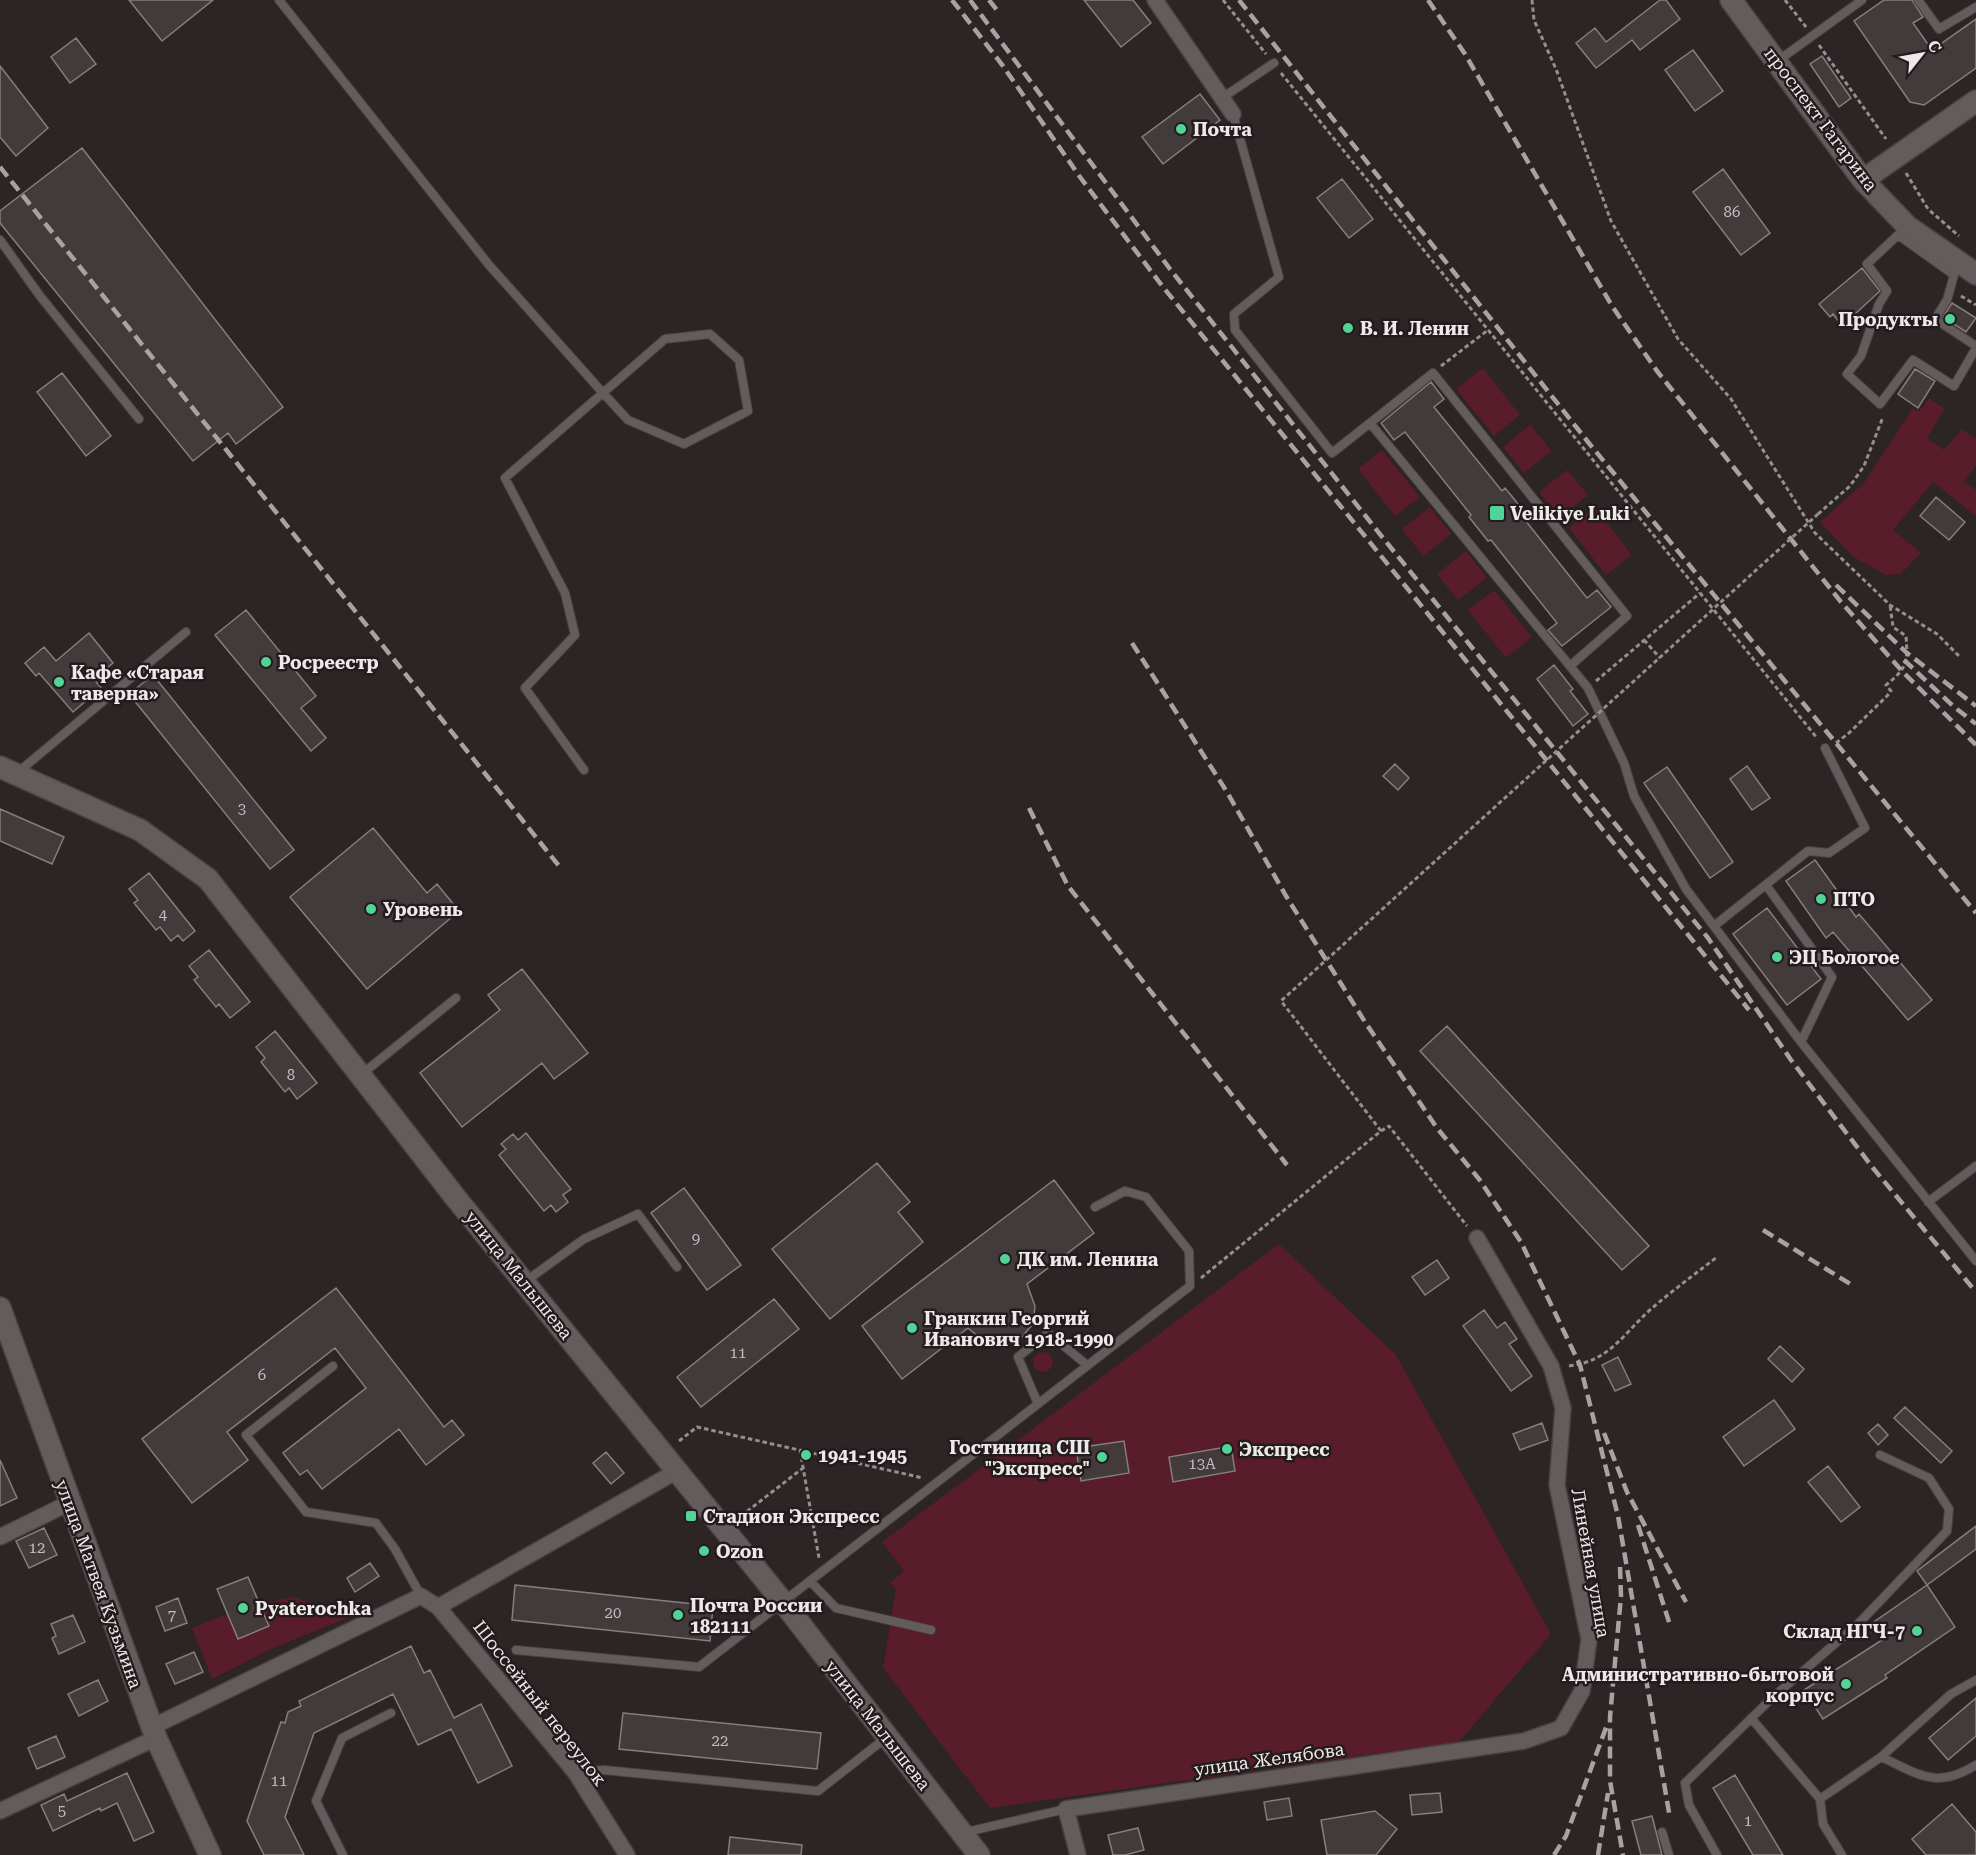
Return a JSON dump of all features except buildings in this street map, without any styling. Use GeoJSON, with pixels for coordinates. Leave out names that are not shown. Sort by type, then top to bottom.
{"type":"FeatureCollection","features":[{"type":"Feature","properties":{"kind":"street"},"geometry":{"type":"LineString","coordinates":[[1155,0],[1233,114]]}},
{"type":"Feature","properties":{"kind":"street","name":"проспект Гагарина"},"geometry":{"type":"LineString","coordinates":[[1731,0],[1778,61],[1863,180],[1907,226],[1976,274]]}},
{"type":"Feature","properties":{"kind":"street"},"geometry":{"type":"LineString","coordinates":[[1863,180],[1976,100]]}},
{"type":"Feature","properties":{"kind":"street","name":"улица Малышева"},"geometry":{"type":"LineString","coordinates":[[8,770],[140,830],[208,879],[525,1282],[783,1602],[968,1844]]}},
{"type":"Feature","properties":{"kind":"street","name":"Линейная улица"},"geometry":{"type":"LineString","coordinates":[[1477,1238],[1551,1366],[1563,1408],[1557,1485],[1589,1639],[1582,1691],[1561,1728],[1524,1741]]}},
{"type":"Feature","properties":{"kind":"street","name":"улица Матвея Кузьмина"},"geometry":{"type":"LineString","coordinates":[[0,1308],[154,1732],[210,1855]]}},
{"type":"Feature","properties":{"kind":"street"},"geometry":{"type":"LineString","coordinates":[[438,1607],[677,1471]]}},
{"type":"Feature","properties":{"kind":"street"},"geometry":{"type":"LineString","coordinates":[[0,1537],[69,1503]]}},
{"type":"Feature","properties":{"kind":"street"},"geometry":{"type":"LineString","coordinates":[[0,1811],[421,1596]]}},
{"type":"Feature","properties":{"kind":"street","name":"Шоссейный переулок"},"geometry":{"type":"LineString","coordinates":[[421,1596],[438,1607],[575,1772],[627,1855]]}},
{"type":"Feature","properties":{"kind":"street","name":"улица Желябова"},"geometry":{"type":"LineString","coordinates":[[1066,1809],[1524,1741]]}},
{"type":"Feature","properties":{"kind":"street"},"geometry":{"type":"LineString","coordinates":[[1066,1809],[1078,1855]]}},
{"type":"Feature","properties":{"kind":"lane"},"geometry":{"type":"LineString","coordinates":[[279,0],[489,265],[603,393],[628,420],[684,444],[748,411],[739,360],[710,334],[665,339],[603,393],[505,478],[565,593],[575,635],[525,688],[584,770]]}},
{"type":"Feature","properties":{"kind":"lane"},"geometry":{"type":"LineString","coordinates":[[1778,61],[1862,0]]}},
{"type":"Feature","properties":{"kind":"lane"},"geometry":{"type":"LineString","coordinates":[[1918,0],[1939,29],[1976,7]]}},
{"type":"Feature","properties":{"kind":"lane"},"geometry":{"type":"LineString","coordinates":[[1222,98],[1274,63]]}},
{"type":"Feature","properties":{"kind":"lane"},"geometry":{"type":"LineString","coordinates":[[1233,114],[1279,277],[1234,314],[1235,330],[1332,453],[1433,373],[1627,616],[1570,666]]}},
{"type":"Feature","properties":{"kind":"lane"},"geometry":{"type":"LineString","coordinates":[[1898,235],[1954,274],[1947,300],[1935,319],[1976,347],[1954,386],[1913,360],[1880,404],[1847,374],[1861,356],[1879,304],[1887,291],[1867,264],[1898,235]]}},
{"type":"Feature","properties":{"kind":"lane"},"geometry":{"type":"LineString","coordinates":[[0,240],[40,296],[139,419]]}},
{"type":"Feature","properties":{"kind":"lane"},"geometry":{"type":"LineString","coordinates":[[1370,423],[1588,688],[1624,763],[1635,796],[1686,889],[1801,1042],[1976,1261]]}},
{"type":"Feature","properties":{"kind":"lane"},"geometry":{"type":"LineString","coordinates":[[8,770],[186,632]]}},
{"type":"Feature","properties":{"kind":"lane"},"geometry":{"type":"LineString","coordinates":[[1714,927],[1808,851],[1829,853],[1865,828],[1825,748]]}},
{"type":"Feature","properties":{"kind":"lane"},"geometry":{"type":"LineString","coordinates":[[1766,885],[1832,977],[1801,1042]]}},
{"type":"Feature","properties":{"kind":"lane"},"geometry":{"type":"LineString","coordinates":[[361,1075],[456,998]]}},
{"type":"Feature","properties":{"kind":"lane"},"geometry":{"type":"LineString","coordinates":[[1928,1202],[1976,1166]]}},
{"type":"Feature","properties":{"kind":"lane"},"geometry":{"type":"LineString","coordinates":[[516,1650],[699,1667],[1190,1287],[1189,1251],[1146,1197],[1125,1191],[1095,1207]]}},
{"type":"Feature","properties":{"kind":"lane"},"geometry":{"type":"LineString","coordinates":[[525,1282],[584,1239],[638,1214],[677,1267]]}},
{"type":"Feature","properties":{"kind":"lane"},"geometry":{"type":"LineString","coordinates":[[1038,1404],[1018,1357],[1048,1333],[1087,1365]]}},
{"type":"Feature","properties":{"kind":"lane"},"geometry":{"type":"LineString","coordinates":[[333,1366],[246,1436],[306,1512],[376,1523],[396,1549],[421,1596]]}},
{"type":"Feature","properties":{"kind":"lane"},"geometry":{"type":"LineString","coordinates":[[1717,1855],[1689,1804],[1685,1783],[1751,1718],[1859,1623],[1947,1531],[1949,1509],[1929,1478],[1880,1455]]}},
{"type":"Feature","properties":{"kind":"lane"},"geometry":{"type":"LineString","coordinates":[[810,1581],[836,1608],[931,1630]]}},
{"type":"Feature","properties":{"kind":"lane"},"geometry":{"type":"LineString","coordinates":[[1820,1799],[1881,1757],[1951,1694],[1976,1680]]}},
{"type":"Feature","properties":{"kind":"lane"},"geometry":{"type":"LineString","coordinates":[[343,1855],[316,1801],[342,1738],[391,1713]]}},
{"type":"Feature","properties":{"kind":"lane"},"geometry":{"type":"LineString","coordinates":[[1751,1718],[1820,1799],[1823,1824],[1842,1855]]}},
{"type":"Feature","properties":{"kind":"lane"},"geometry":{"type":"LineString","coordinates":[[575,1772],[604,1770],[818,1791],[888,1737]]}},
{"type":"Feature","properties":{"kind":"lane"},"geometry":{"type":"LineString","coordinates":[[1881,1757],[1929,1779],[1953,1776],[1976,1765]]}},
{"type":"Feature","properties":{"kind":"lane"},"geometry":{"type":"LineString","coordinates":[[968,1844],[1066,1809]]}},
{"type":"Feature","properties":{"kind":"lane"},"geometry":{"type":"LineString","coordinates":[[1662,1832],[1669,1855]]}},
{"type":"Feature","properties":{"kind":"path"},"geometry":{"type":"LineString","coordinates":[[1223,0],[1825,748],[1837,743],[1849,733],[1892,691],[1886,685],[1902,671],[1906,663],[1906,636],[1893,627],[1890,605]]}},
{"type":"Feature","properties":{"kind":"path"},"geometry":{"type":"LineString","coordinates":[[1532,0],[1534,20],[1556,69],[1611,221],[1678,339],[1731,399],[1815,533],[1890,605],[1937,634],[1960,657]]}},
{"type":"Feature","properties":{"kind":"path"},"geometry":{"type":"LineString","coordinates":[[1785,0],[1886,138],[1895,158],[1928,209],[1963,240]]}},
{"type":"Feature","properties":{"kind":"path"},"geometry":{"type":"LineString","coordinates":[[1433,373],[1488,330]]}},
{"type":"Feature","properties":{"kind":"path"},"geometry":{"type":"LineString","coordinates":[[1381,1131],[1281,1001],[1851,486],[1860,472],[1884,413]]}},
{"type":"Feature","properties":{"kind":"path"},"geometry":{"type":"LineString","coordinates":[[1588,688],[1700,593]]}},
{"type":"Feature","properties":{"kind":"path"},"geometry":{"type":"LineString","coordinates":[[1644,640],[1660,658]]}},
{"type":"Feature","properties":{"kind":"path"},"geometry":{"type":"LineString","coordinates":[[1190,1287],[1389,1126],[1477,1238]]}},
{"type":"Feature","properties":{"kind":"path"},"geometry":{"type":"LineString","coordinates":[[1551,1366],[1580,1365],[1607,1354],[1651,1309],[1717,1257]]}},
{"type":"Feature","properties":{"kind":"path"},"geometry":{"type":"LineString","coordinates":[[663,1454],[697,1428],[938,1481]]}},
{"type":"Feature","properties":{"kind":"path"},"geometry":{"type":"LineString","coordinates":[[800,1450],[821,1572]]}},
{"type":"Feature","properties":{"kind":"path"},"geometry":{"type":"LineString","coordinates":[[741,1516],[803,1468]]}},
{"type":"Feature","properties":{"kind":"shaded area"},"geometry":{"type":"Polygon","coordinates":[[[1483,368],[1520,415],[1494,436],[1456,389],[1483,368]]]}},
{"type":"Feature","properties":{"kind":"shaded area"},"geometry":{"type":"Polygon","coordinates":[[[1929,398],[1945,409],[1927,438],[1944,450],[1962,429],[1976,439],[1976,465],[1964,481],[1976,490],[1976,516],[1933,482],[1893,530],[1921,553],[1901,574],[1886,575],[1852,556],[1820,522],[1864,483],[1913,408],[1919,412],[1929,398]]]}},
{"type":"Feature","properties":{"kind":"shaded area"},"geometry":{"type":"Polygon","coordinates":[[[1530,425],[1552,451],[1524,473],[1503,447],[1530,425]]]}},
{"type":"Feature","properties":{"kind":"shaded area"},"geometry":{"type":"Polygon","coordinates":[[[1382,450],[1420,497],[1395,516],[1358,469],[1382,450]]]}},
{"type":"Feature","properties":{"kind":"shaded area"},"geometry":{"type":"Polygon","coordinates":[[[1567,470],[1588,495],[1559,518],[1539,492],[1567,470]]]}},
{"type":"Feature","properties":{"kind":"shaded area"},"geometry":{"type":"Polygon","coordinates":[[[1430,507],[1451,534],[1423,556],[1402,529],[1430,507]]]}},
{"type":"Feature","properties":{"kind":"shaded area"},"geometry":{"type":"Polygon","coordinates":[[[1594,507],[1632,555],[1606,575],[1569,528],[1594,507]]]}},
{"type":"Feature","properties":{"kind":"shaded area"},"geometry":{"type":"Polygon","coordinates":[[[1466,551],[1487,578],[1458,600],[1437,574],[1466,551]]]}},
{"type":"Feature","properties":{"kind":"shaded area"},"geometry":{"type":"Polygon","coordinates":[[[1494,590],[1532,637],[1506,658],[1468,610],[1494,590]]]}},
{"type":"Feature","properties":{"kind":"shaded area","name":"Экспресс"},"geometry":{"type":"Polygon","coordinates":[[[1279,1244],[1396,1355],[1551,1634],[1459,1742],[990,1808],[883,1668],[896,1589],[890,1583],[904,1571],[882,1542],[1279,1244]]]}},
{"type":"Feature","properties":{"kind":"shaded area"},"geometry":{"type":"Polygon","coordinates":[[[1043,1352],[1050,1355],[1053,1362],[1050,1369],[1043,1372],[1036,1369],[1033,1362],[1036,1355],[1043,1352]]]}},
{"type":"Feature","properties":{"kind":"shaded area"},"geometry":{"type":"Polygon","coordinates":[[[293,1597],[353,1616],[273,1648],[212,1679],[192,1628],[245,1607],[293,1597]]]}},
{"type":"Feature","properties":{"kind":"railway"},"geometry":{"type":"LineString","coordinates":[[952,0],[1003,66],[1080,177],[1163,287],[1749,1010]]}},
{"type":"Feature","properties":{"kind":"railway"},"geometry":{"type":"LineString","coordinates":[[970,0],[1170,269],[1383,538],[1708,938],[1791,1060],[1873,1168],[1976,1292]]}},
{"type":"Feature","properties":{"kind":"railway"},"geometry":{"type":"LineString","coordinates":[[989,0],[1000,14]]}},
{"type":"Feature","properties":{"kind":"railway"},"geometry":{"type":"LineString","coordinates":[[1239,0],[1588,442],[1976,913]]}},
{"type":"Feature","properties":{"kind":"railway"},"geometry":{"type":"LineString","coordinates":[[1428,0],[1465,54],[1612,306],[1657,371],[1841,602],[1902,671],[1976,745]]}},
{"type":"Feature","properties":{"kind":"railway"},"geometry":{"type":"LineString","coordinates":[[0,167],[559,866]]}},
{"type":"Feature","properties":{"kind":"railway"},"geometry":{"type":"LineString","coordinates":[[1836,585],[1907,653],[1976,706]]}},
{"type":"Feature","properties":{"kind":"railway"},"geometry":{"type":"LineString","coordinates":[[1132,643],[1227,792],[1286,896],[1365,1022],[1437,1128],[1479,1179],[1521,1242],[1580,1365],[1618,1516],[1670,1818]]}},
{"type":"Feature","properties":{"kind":"railway"},"geometry":{"type":"LineString","coordinates":[[1904,660],[1953,706],[1976,724]]}},
{"type":"Feature","properties":{"kind":"railway"},"geometry":{"type":"LineString","coordinates":[[1029,808],[1068,886],[1287,1165]]}},
{"type":"Feature","properties":{"kind":"railway"},"geometry":{"type":"LineString","coordinates":[[1763,1230],[1852,1285]]}},
{"type":"Feature","properties":{"kind":"railway"},"geometry":{"type":"LineString","coordinates":[[1604,1433],[1627,1492],[1686,1602]]}},
{"type":"Feature","properties":{"kind":"railway"},"geometry":{"type":"LineString","coordinates":[[1638,1525],[1670,1625]]}},
{"type":"Feature","properties":{"kind":"railway"},"geometry":{"type":"LineString","coordinates":[[1620,1567],[1621,1596],[1610,1717],[1610,1781],[1623,1855]]}},
{"type":"Feature","properties":{"kind":"railway"},"geometry":{"type":"LineString","coordinates":[[1554,1855],[1566,1836],[1607,1725]]}},
{"type":"Feature","properties":{"kind":"railway"},"geometry":{"type":"LineString","coordinates":[[1598,1855],[1608,1793]]}},
{"type":"Feature","properties":{"kind":"place","name":"Почта"},"geometry":{"type":"Point","coordinates":[1181,129]}},
{"type":"Feature","properties":{"kind":"place","name":"Продукты"},"geometry":{"type":"Point","coordinates":[1950,319]}},
{"type":"Feature","properties":{"kind":"place","name":"В. И. Ленин"},"geometry":{"type":"Point","coordinates":[1348,328]}},
{"type":"Feature","properties":{"kind":"place","name":"Velikiye Luki"},"geometry":{"type":"Point","coordinates":[1497,513]}},
{"type":"Feature","properties":{"kind":"place","name":"Росреестр"},"geometry":{"type":"Point","coordinates":[266,662]}},
{"type":"Feature","properties":{"kind":"place","name":"Кафе «Старая таверна»"},"geometry":{"type":"Point","coordinates":[59,682]}},
{"type":"Feature","properties":{"kind":"place","name":"ПТО"},"geometry":{"type":"Point","coordinates":[1821,899]}},
{"type":"Feature","properties":{"kind":"place","name":"Уровень"},"geometry":{"type":"Point","coordinates":[371,909]}},
{"type":"Feature","properties":{"kind":"place","name":"ЭЦ Бологое"},"geometry":{"type":"Point","coordinates":[1777,957]}},
{"type":"Feature","properties":{"kind":"place","name":"ДК им. Ленина"},"geometry":{"type":"Point","coordinates":[1005,1259]}},
{"type":"Feature","properties":{"kind":"place","name":"Гранкин Георгий Иванович 1918-1990"},"geometry":{"type":"Point","coordinates":[912,1328]}},
{"type":"Feature","properties":{"kind":"place","name":"Экспресс"},"geometry":{"type":"Point","coordinates":[1227,1449]}},
{"type":"Feature","properties":{"kind":"place","name":"1941-1945"},"geometry":{"type":"Point","coordinates":[806,1455]}},
{"type":"Feature","properties":{"kind":"place","name":"Гостиница СШ \"Экспресс\""},"geometry":{"type":"Point","coordinates":[1102,1457]}},
{"type":"Feature","properties":{"kind":"place","name":"Стадион Экспресс"},"geometry":{"type":"Point","coordinates":[691,1516]}},
{"type":"Feature","properties":{"kind":"place","name":"Ozon"},"geometry":{"type":"Point","coordinates":[704,1551]}},
{"type":"Feature","properties":{"kind":"place","name":"Pyaterochka"},"geometry":{"type":"Point","coordinates":[243,1608]}},
{"type":"Feature","properties":{"kind":"place","name":"Почта России 182111"},"geometry":{"type":"Point","coordinates":[678,1615]}},
{"type":"Feature","properties":{"kind":"place","name":"Склад НГЧ-7"},"geometry":{"type":"Point","coordinates":[1917,1631]}},
{"type":"Feature","properties":{"kind":"place","name":"Административно-бытовой корпус"},"geometry":{"type":"Point","coordinates":[1846,1684]}}]}
